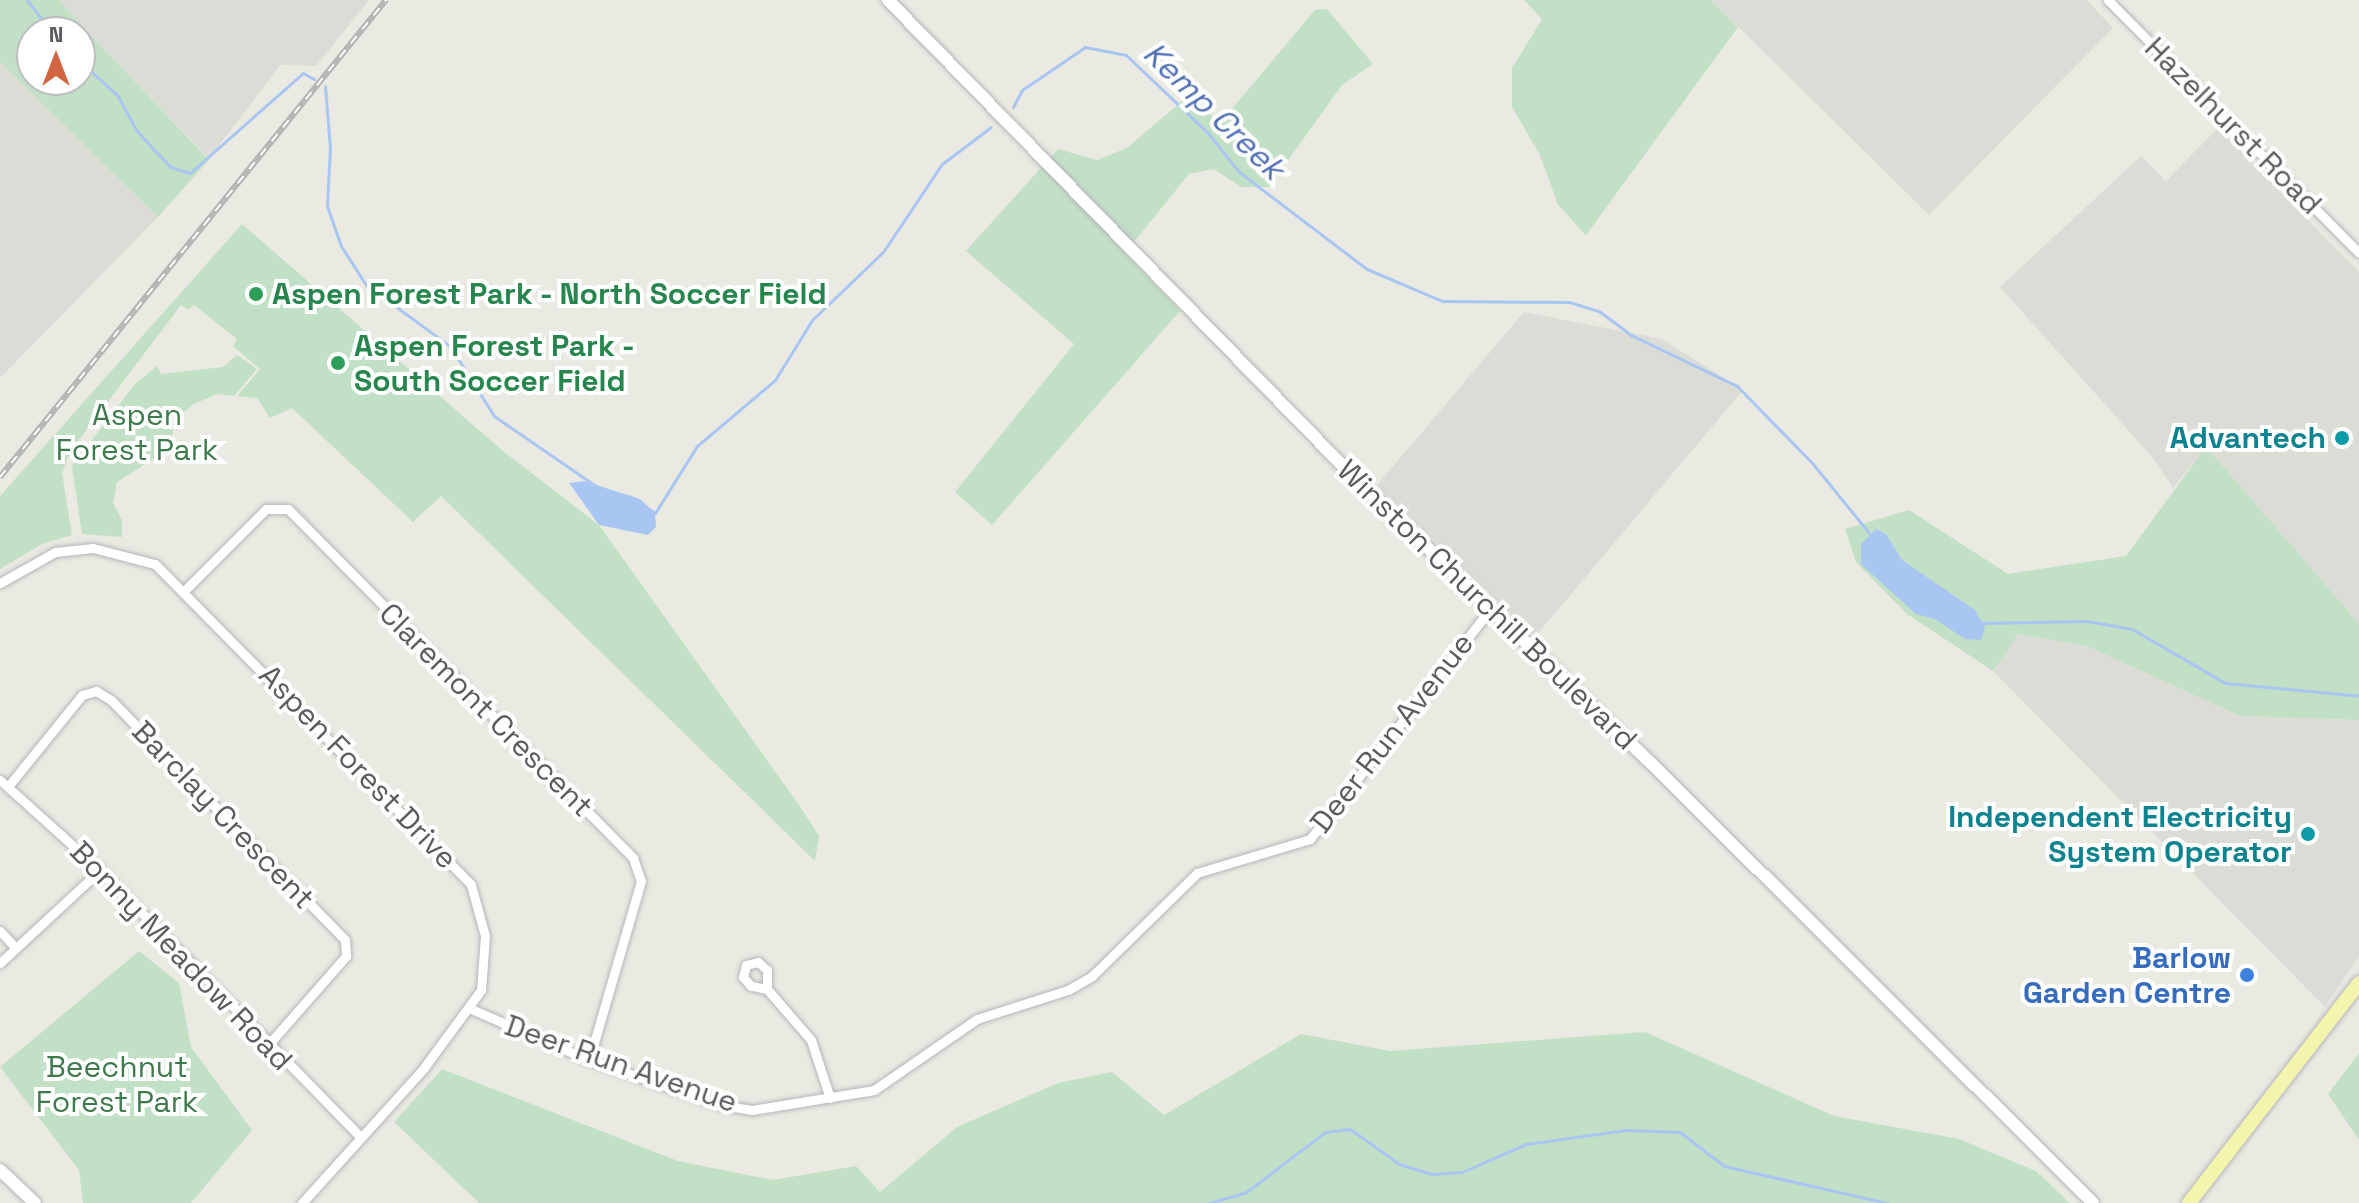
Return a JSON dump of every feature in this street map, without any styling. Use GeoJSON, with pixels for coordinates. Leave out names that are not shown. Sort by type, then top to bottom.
{"type":"FeatureCollection","features":[{"type":"Feature","properties":{"kind":"main road","name":"Winston Churchill Boulevard"},"geometry":{"type":"LineString","coordinates":[[888,0],[1340,463],[1491,608],[2093,1203]]}},
{"type":"Feature","properties":{"kind":"main road"},"geometry":{"type":"LineString","coordinates":[[2179,1203],[2185,1195],[2192,1199],[2359,983]]}},
{"type":"Feature","properties":{"kind":"main road"},"geometry":{"type":"LineString","coordinates":[[0,1170],[35,1203]]}},
{"type":"Feature","properties":{"kind":"street","name":"Hazelhurst Road"},"geometry":{"type":"LineString","coordinates":[[2108,0],[2359,253]]}},
{"type":"Feature","properties":{"kind":"street","name":"Claremont Crescent"},"geometry":{"type":"LineString","coordinates":[[185,590],[266,509],[288,509],[633,858],[641,881],[589,1060]]}},
{"type":"Feature","properties":{"kind":"street","name":"Aspen Forest Drive"},"geometry":{"type":"LineString","coordinates":[[0,583],[55,552],[93,548],[155,564],[185,590],[471,885],[481,911],[485,952],[481,990],[471,1009],[423,1069],[302,1203]]}},
{"type":"Feature","properties":{"kind":"street","name":"Deer Run Avenue"},"geometry":{"type":"LineString","coordinates":[[471,1009],[589,1060],[739,1108],[874,1090],[977,1019],[1068,990],[1092,976],[1197,873],[1310,839],[1491,608]]}},
{"type":"Feature","properties":{"kind":"street","name":"Barclay Crescent"},"geometry":{"type":"LineString","coordinates":[[5,782],[82,695],[96,691],[111,700],[345,940],[346,956],[268,1045]]}},
{"type":"Feature","properties":{"kind":"street","name":"Bonny Meadow Road"},"geometry":{"type":"LineString","coordinates":[[5,782],[100,870],[360,1136]]}},
{"type":"Feature","properties":{"kind":"street"},"geometry":{"type":"LineString","coordinates":[[0,963],[100,870]]}},
{"type":"Feature","properties":{"kind":"street"},"geometry":{"type":"LineString","coordinates":[[0,931],[16,948]]}},
{"type":"Feature","properties":{"kind":"street"},"geometry":{"type":"LineString","coordinates":[[767,989],[811,1040],[830,1098]]}},
{"type":"Feature","properties":{"kind":"shaded area"},"geometry":{"type":"Polygon","coordinates":[[[58,0],[369,0],[316,66],[280,65],[209,159],[96,40],[96,16],[73,16],[58,0]]]}},
{"type":"Feature","properties":{"kind":"shaded area"},"geometry":{"type":"Polygon","coordinates":[[[1711,0],[2087,0],[2113,28],[1929,215],[1711,0]]]}},
{"type":"Feature","properties":{"kind":"shaded area"},"geometry":{"type":"Polygon","coordinates":[[[0,62],[16,78],[16,96],[35,96],[158,217],[0,378],[0,62]]]}},
{"type":"Feature","properties":{"kind":"shaded area"},"geometry":{"type":"Polygon","coordinates":[[[2218,128],[2359,272],[2359,624],[2206,448],[2173,488],[2153,458],[2000,287],[2141,156],[2166,181],[2218,128]]]}},
{"type":"Feature","properties":{"kind":"shaded area"},"geometry":{"type":"Polygon","coordinates":[[[1524,312],[1662,339],[1743,390],[1535,637],[1377,485],[1524,312]]]}},
{"type":"Feature","properties":{"kind":"shaded area"},"geometry":{"type":"Polygon","coordinates":[[[2018,634],[2087,646],[2240,716],[2359,720],[2359,956],[2325,1007],[1993,671],[2018,634]]]}},
{"type":"Feature","properties":{"kind":"green space"},"geometry":{"type":"Polygon","coordinates":[[[0,0],[58,0],[73,16],[16,16],[16,78],[0,62],[0,0]]]}},
{"type":"Feature","properties":{"kind":"green space"},"geometry":{"type":"Polygon","coordinates":[[[1524,0],[1711,0],[1738,27],[1586,235],[1558,205],[1540,155],[1512,107],[1512,68],[1542,19],[1524,0]]]}},
{"type":"Feature","properties":{"kind":"green space"},"geometry":{"type":"Polygon","coordinates":[[[1327,9],[1373,64],[1342,85],[1269,187],[1241,187],[1214,169],[1189,174],[1125,253],[1180,311],[992,525],[955,492],[1074,344],[966,251],[1058,149],[1097,160],[1127,148],[1188,96],[1220,123],[1315,10],[1327,9]]]}},
{"type":"Feature","properties":{"kind":"green space"},"geometry":{"type":"Polygon","coordinates":[[[96,40],[209,160],[158,217],[35,96],[96,96],[96,40]]]}},
{"type":"Feature","properties":{"kind":"green space"},"geometry":{"type":"Polygon","coordinates":[[[242,224],[503,451],[599,525],[819,836],[815,861],[441,496],[413,522],[292,408],[270,418],[257,398],[237,396],[260,369],[233,346],[237,339],[194,305],[188,310],[181,305],[70,452],[62,473],[72,535],[42,544],[0,569],[0,496],[242,224]]]}},
{"type":"Feature","properties":{"kind":"green space","name":"Aspen Forest Park"},"geometry":{"type":"Polygon","coordinates":[[[237,355],[257,369],[234,396],[217,394],[194,404],[176,419],[169,449],[117,482],[113,503],[122,520],[122,537],[82,534],[72,466],[134,385],[157,366],[161,374],[223,367],[237,355]]]}},
{"type":"Feature","properties":{"kind":"green space"},"geometry":{"type":"Polygon","coordinates":[[[2206,447],[2359,624],[2359,720],[2240,716],[2087,646],[2018,634],[1993,671],[1907,614],[1856,562],[1845,529],[1909,510],[2008,574],[2126,556],[2206,447]]]}},
{"type":"Feature","properties":{"kind":"green space","name":"Beechnut Forest Park"},"geometry":{"type":"Polygon","coordinates":[[[139,951],[179,983],[191,1047],[252,1130],[191,1203],[83,1203],[79,1170],[0,1067],[139,951]]]}},
{"type":"Feature","properties":{"kind":"green space"},"geometry":{"type":"Polygon","coordinates":[[[1645,1032],[1834,1116],[1959,1139],[2036,1171],[2070,1203],[479,1203],[394,1122],[442,1069],[678,1161],[773,1180],[856,1166],[880,1192],[957,1127],[1058,1083],[1112,1072],[1164,1115],[1301,1034],[1390,1051],[1645,1032]]]}},
{"type":"Feature","properties":{"kind":"green space"},"geometry":{"type":"Polygon","coordinates":[[[2359,1053],[2359,1140],[2328,1094],[2359,1053]]]}},
{"type":"Feature","properties":{"kind":"water"},"geometry":{"type":"Polygon","coordinates":[[[584,481],[640,499],[655,513],[656,527],[648,535],[599,525],[569,483],[584,481]]]}},
{"type":"Feature","properties":{"kind":"water"},"geometry":{"type":"Polygon","coordinates":[[[1876,529],[1886,534],[1902,560],[1975,610],[1985,628],[1981,640],[1965,639],[1935,619],[1916,614],[1861,564],[1861,544],[1876,529]]]}},
{"type":"Feature","properties":{"kind":"waterway","name":"Kemp Creek"},"geometry":{"type":"LineString","coordinates":[[27,0],[40,16]]}},
{"type":"Feature","properties":{"kind":"waterway","name":"Kemp Creek"},"geometry":{"type":"LineString","coordinates":[[1013,107],[1022,90],[1085,47],[1126,55],[1208,133],[1239,172],[1367,269],[1442,301],[1569,302],[1599,311],[1631,335],[1737,386],[1813,464],[1869,533]]}},
{"type":"Feature","properties":{"kind":"waterway","name":"Kemp Creek"},"geometry":{"type":"LineString","coordinates":[[96,76],[118,96],[136,130],[170,167],[190,173],[303,73],[314,79]]}},
{"type":"Feature","properties":{"kind":"waterway","name":"Kemp Creek"},"geometry":{"type":"LineString","coordinates":[[325,86],[330,148],[327,206],[341,246],[366,285],[450,346],[494,416],[596,486]]}},
{"type":"Feature","properties":{"kind":"waterway","name":"Kemp Creek"},"geometry":{"type":"LineString","coordinates":[[629,496],[655,513],[697,446],[775,380],[812,320],[883,252],[942,164],[991,127]]}},
{"type":"Feature","properties":{"kind":"waterway","name":"Kemp Creek"},"geometry":{"type":"LineString","coordinates":[[1982,623],[2087,621],[2132,629],[2225,683],[2359,696]]}},
{"type":"Feature","properties":{"kind":"waterway"},"geometry":{"type":"LineString","coordinates":[[1209,1203],[1245,1193],[1325,1132],[1350,1129],[1399,1164],[1432,1174],[1462,1172],[1526,1144],[1626,1130],[1680,1132],[1724,1166],[1887,1203]]}},
{"type":"Feature","properties":{"kind":"railway"},"geometry":{"type":"LineString","coordinates":[[0,477],[386,0]]}},
{"type":"Feature","properties":{"kind":"place","name":"Aspen Forest Park - North Soccer Field"},"geometry":{"type":"Point","coordinates":[256,294]}},
{"type":"Feature","properties":{"kind":"place","name":"Aspen Forest Park - South Soccer Field"},"geometry":{"type":"Point","coordinates":[338,363]}},
{"type":"Feature","properties":{"kind":"place","name":"Advantech"},"geometry":{"type":"Point","coordinates":[2342,438]}},
{"type":"Feature","properties":{"kind":"place","name":"Independent Electricity System Operator"},"geometry":{"type":"Point","coordinates":[2308,834]}},
{"type":"Feature","properties":{"kind":"place","name":"Barlow Garden Centre"},"geometry":{"type":"Point","coordinates":[2247,975]}}]}
